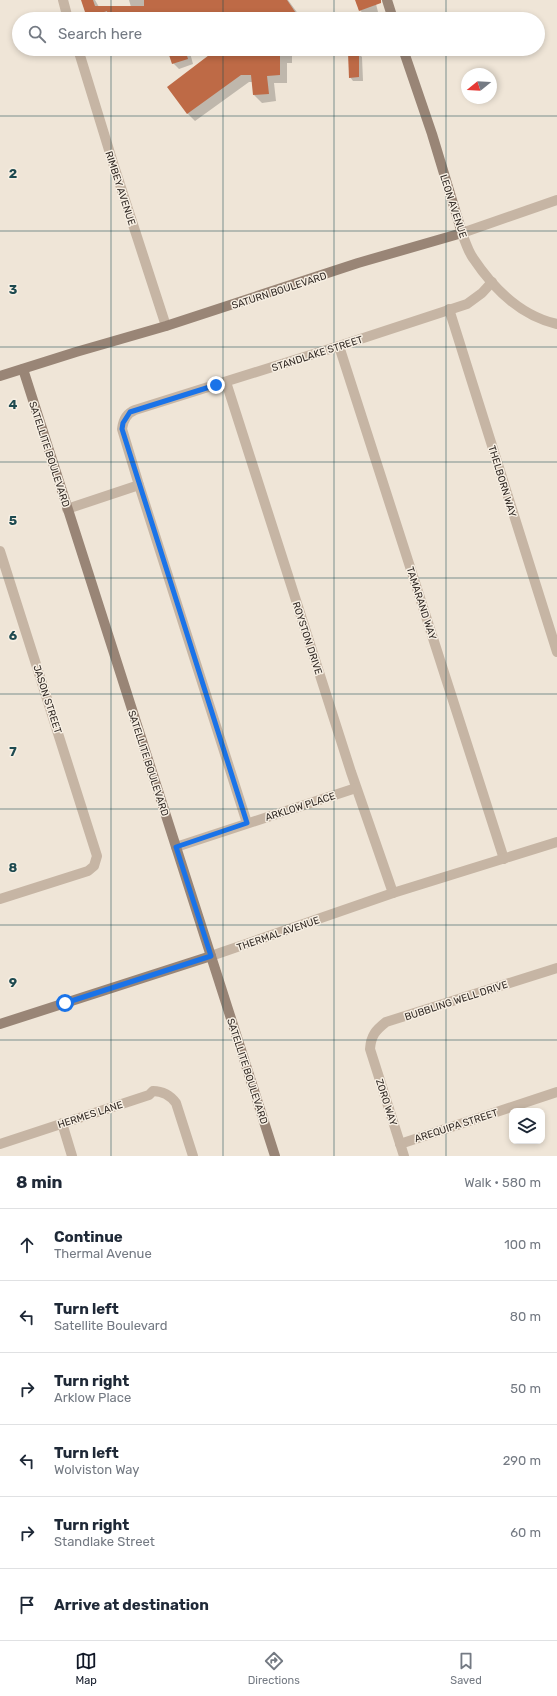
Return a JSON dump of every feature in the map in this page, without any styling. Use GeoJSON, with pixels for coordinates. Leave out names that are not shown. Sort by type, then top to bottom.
{"type":"FeatureCollection","features":[{"type":"Feature","properties":{"kind":"street"},"geometry":{"type":"LineString","coordinates":[[62,0],[66,12]]}},
{"type":"Feature","properties":{"kind":"street"},"geometry":{"type":"LineString","coordinates":[[387,0],[391,12]]}},
{"type":"Feature","properties":{"kind":"street","name":"RIMBEY AVENUE"},"geometry":{"type":"LineString","coordinates":[[80,56],[166,326]]}},
{"type":"Feature","properties":{"kind":"street","name":"LEON AVENUE"},"geometry":{"type":"LineString","coordinates":[[405,56],[432,134],[462,232],[472,257],[507,298],[522,310],[557,324]]}},
{"type":"Feature","properties":{"kind":"street","name":"SATURN BOULEVARD"},"geometry":{"type":"LineString","coordinates":[[0,376],[166,326],[358,263],[462,232],[557,200]]}},
{"type":"Feature","properties":{"kind":"street","name":"STANDLAKE STREET"},"geometry":{"type":"LineString","coordinates":[[139,485],[122,429],[123,423],[130,412],[467,304],[482,293],[492,282]]}},
{"type":"Feature","properties":{"kind":"street","name":"THELBORN WAY"},"geometry":{"type":"LineString","coordinates":[[449,309],[557,652]]}},
{"type":"Feature","properties":{"kind":"street","name":"TAMARAND WAY"},"geometry":{"type":"LineString","coordinates":[[339,346],[504,859]]}},
{"type":"Feature","properties":{"kind":"street","name":"SATELLITE BOULEVARD"},"geometry":{"type":"LineString","coordinates":[[22,369],[275,1156]]}},
{"type":"Feature","properties":{"kind":"street","name":"ROYSTON DRIVE"},"geometry":{"type":"LineString","coordinates":[[226,382],[356,788],[392,893]]}},
{"type":"Feature","properties":{"kind":"street"},"geometry":{"type":"LineString","coordinates":[[67,509],[139,485],[247,823]]}},
{"type":"Feature","properties":{"kind":"street","name":"JASON STREET"},"geometry":{"type":"LineString","coordinates":[[0,552],[97,856],[94,866],[88,871],[0,899]]}},
{"type":"Feature","properties":{"kind":"street","name":"ARKLOW PLACE"},"geometry":{"type":"LineString","coordinates":[[176,847],[356,788]]}},
{"type":"Feature","properties":{"kind":"street","name":"THERMAL AVENUE"},"geometry":{"type":"LineString","coordinates":[[0,1024],[211,956],[392,893],[557,842]]}},
{"type":"Feature","properties":{"kind":"street","name":"BUBBLING WELL DRIVE"},"geometry":{"type":"LineString","coordinates":[[370,1049],[371,1040],[375,1030],[386,1022],[557,968]]}},
{"type":"Feature","properties":{"kind":"street","name":"ZORO WAY"},"geometry":{"type":"LineString","coordinates":[[370,1049],[404,1156]]}},
{"type":"Feature","properties":{"kind":"street","name":"HERMES LANE"},"geometry":{"type":"LineString","coordinates":[[0,1144],[150,1094],[153,1091],[160,1091],[172,1097],[176,1103],[193,1156]]}},
{"type":"Feature","properties":{"kind":"street","name":"AREQUIPA STREET"},"geometry":{"type":"LineString","coordinates":[[400,1144],[557,1092]]}},
{"type":"Feature","properties":{"kind":"street"},"geometry":{"type":"LineString","coordinates":[[62,1123],[72,1156]]}},
{"type":"Feature","properties":{"kind":"building"},"geometry":{"type":"Polygon","coordinates":[[[81,0],[93,0],[95,6],[144,6],[144,0],[287,0],[295,12],[107,11],[85,12],[81,0]]]}},
{"type":"Feature","properties":{"kind":"building"},"geometry":{"type":"Polygon","coordinates":[[[355,0],[381,0],[381,3],[359,11],[355,0]]]}},
{"type":"Feature","properties":{"kind":"building"},"geometry":{"type":"Polygon","coordinates":[[[169,56],[187,56],[188,59],[172,64],[169,56]]]}},
{"type":"Feature","properties":{"kind":"building"},"geometry":{"type":"Polygon","coordinates":[[[208,56],[280,56],[280,75],[267,76],[269,94],[253,95],[251,75],[241,75],[187,114],[167,87],[208,56]]]}},
{"type":"Feature","properties":{"kind":"building"},"geometry":{"type":"Polygon","coordinates":[[[348,56],[359,56],[359,77],[349,78],[348,56]]]}},
{"type":"Feature","properties":{"kind":"route"},"geometry":{"type":"LineString","coordinates":[[65,1003],[211,956],[176,847],[247,823],[122,429],[123,423],[130,412],[176,396],[216,385]]}}]}
